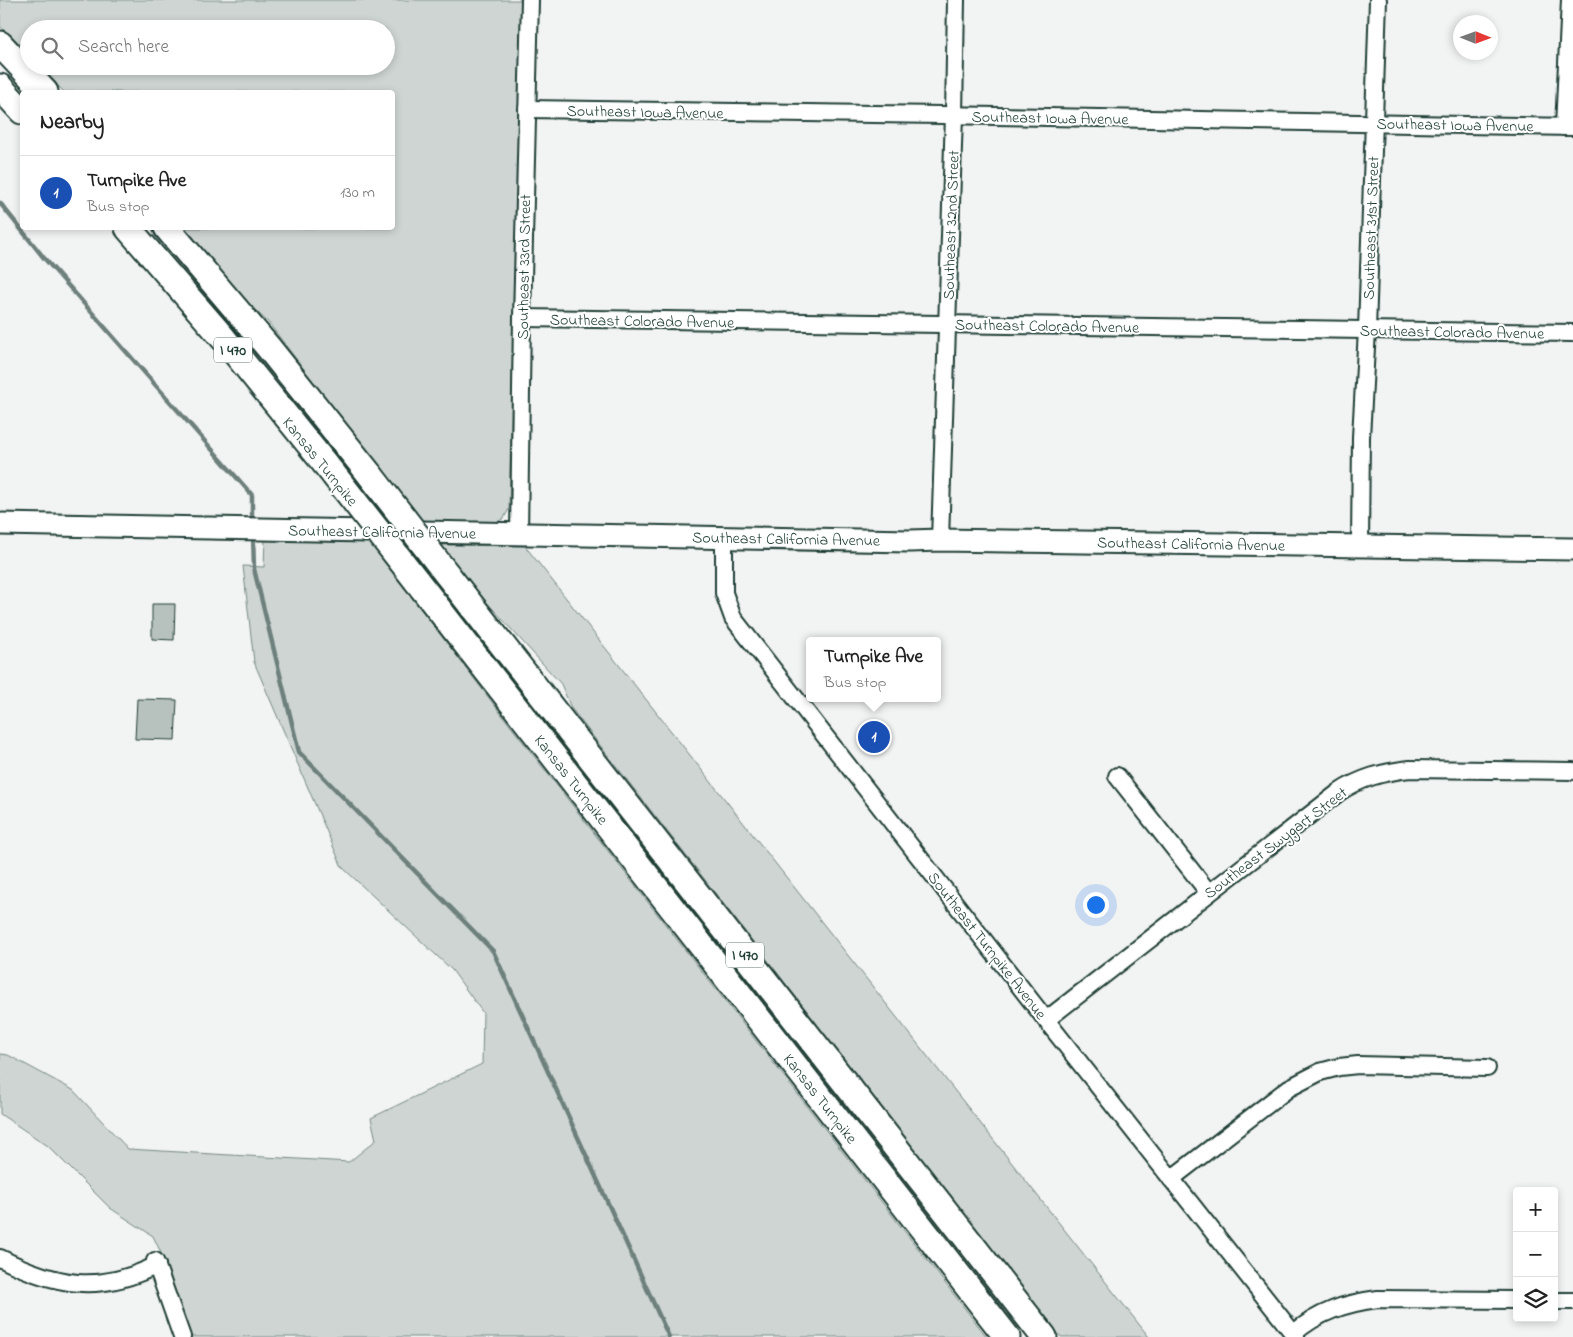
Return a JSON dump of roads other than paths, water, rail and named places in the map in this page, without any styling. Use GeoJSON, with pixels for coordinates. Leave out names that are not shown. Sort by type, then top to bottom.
{"type":"FeatureCollection","features":[{"type":"Feature","properties":{"kind":"highway"},"geometry":{"type":"LineString","coordinates":[[0,44],[20,65]]}},
{"type":"Feature","properties":{"kind":"highway"},"geometry":{"type":"LineString","coordinates":[[29,75],[43,90]]}},
{"type":"Feature","properties":{"kind":"highway"},"geometry":{"type":"LineString","coordinates":[[0,87],[20,109]]}},
{"type":"Feature","properties":{"kind":"highway","name":"Kansas Turnpike"},"geometry":{"type":"LineString","coordinates":[[130,230],[224,339],[334,476],[1008,1337]]}},
{"type":"Feature","properties":{"kind":"highway","name":"Kansas Turnpike"},"geometry":{"type":"LineString","coordinates":[[169,230],[268,347],[371,476],[1044,1337]]}},
{"type":"Feature","properties":{"kind":"main road","name":"Southeast California Avenue"},"geometry":{"type":"LineString","coordinates":[[0,524],[910,541],[1573,549]]}},
{"type":"Feature","properties":{"kind":"street","name":"Southeast 33rd Street"},"geometry":{"type":"LineString","coordinates":[[518,534],[530,0]]}},
{"type":"Feature","properties":{"kind":"street","name":"Southeast 32nd Street"},"geometry":{"type":"LineString","coordinates":[[940,540],[948,324],[956,0]]}},
{"type":"Feature","properties":{"kind":"street","name":"Southeast 31st Street"},"geometry":{"type":"LineString","coordinates":[[1360,546],[1361,437],[1367,330],[1378,0]]}},
{"type":"Feature","properties":{"kind":"street"},"geometry":{"type":"LineString","coordinates":[[1569,127],[1570,0]]}},
{"type":"Feature","properties":{"kind":"street","name":"Southeast Iowa Avenue"},"geometry":{"type":"LineString","coordinates":[[527,109],[1373,122],[1569,127]]}},
{"type":"Feature","properties":{"kind":"street","name":"Southeast Colorado Avenue"},"geometry":{"type":"LineString","coordinates":[[522,318],[1573,333]]}},
{"type":"Feature","properties":{"kind":"street","name":"Southeast Turnpike Avenue"},"geometry":{"type":"LineString","coordinates":[[724,537],[724,594],[733,618],[1294,1335]]}},
{"type":"Feature","properties":{"kind":"street","name":"Southeast Swygart Street"},"geometry":{"type":"LineString","coordinates":[[1046,1020],[1338,793],[1353,784],[1370,776],[1388,771],[1410,769],[1573,770]]}},
{"type":"Feature","properties":{"kind":"street"},"geometry":{"type":"LineString","coordinates":[[1117,776],[1209,893]]}},
{"type":"Feature","properties":{"kind":"street"},"geometry":{"type":"LineString","coordinates":[[1171,1178],[1289,1088],[1320,1072],[1358,1065],[1487,1068]]}},
{"type":"Feature","properties":{"kind":"street"},"geometry":{"type":"LineString","coordinates":[[0,1258],[39,1276],[81,1283],[103,1283],[131,1277],[156,1263],[182,1337]]}},
{"type":"Feature","properties":{"kind":"street"},"geometry":{"type":"LineString","coordinates":[[1294,1335],[1319,1315],[1338,1306],[1358,1301],[1378,1299],[1513,1300]]}},
{"type":"Feature","properties":{"kind":"street"},"geometry":{"type":"LineString","coordinates":[[1558,1301],[1573,1301]]}},
{"type":"Feature","properties":{"kind":"waterway"},"geometry":{"type":"LineString","coordinates":[[0,203],[20,228]]}},
{"type":"Feature","properties":{"kind":"waterway"},"geometry":{"type":"LineString","coordinates":[[22,230],[252,495],[252,523]]}},
{"type":"Feature","properties":{"kind":"waterway"},"geometry":{"type":"LineString","coordinates":[[253,534],[254,569],[299,752],[493,951],[669,1337]]}},
{"type":"Feature","properties":{"kind":"place","name":"Turnpike Ave"},"geometry":{"type":"Point","coordinates":[874,737]}}]}
